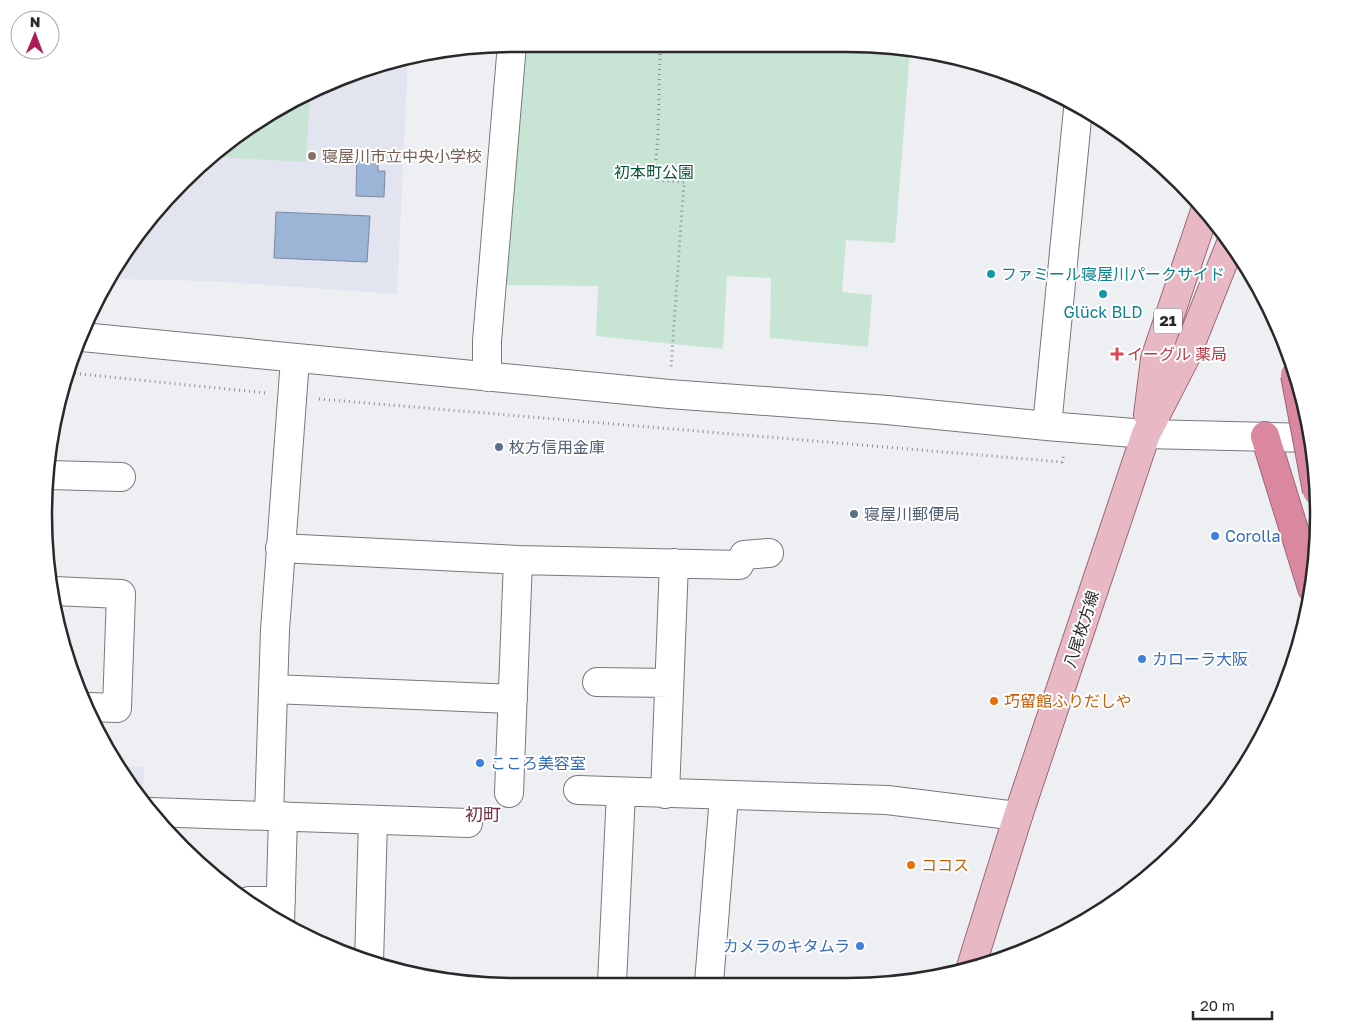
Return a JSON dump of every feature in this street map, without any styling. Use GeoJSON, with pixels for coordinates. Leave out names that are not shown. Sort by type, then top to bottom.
{"type":"FeatureCollection","features":[{"type":"Feature","properties":{"kind":"highway"},"geometry":{"type":"LineString","coordinates":[[1265,436],[1307,573]]}},
{"type":"Feature","properties":{"kind":"main road","name":"八尾枚方線"},"geometry":{"type":"LineString","coordinates":[[1146,434],[1155,358],[1203,218]]}},
{"type":"Feature","properties":{"kind":"main road","name":"八尾枚方線"},"geometry":{"type":"LineString","coordinates":[[973,961],[1018,816],[1146,434],[1184,358],[1228,252]]}},
{"type":"Feature","properties":{"kind":"street"},"geometry":{"type":"LineString","coordinates":[[487,377],[487,341],[511,52]]}},
{"type":"Feature","properties":{"kind":"street"},"geometry":{"type":"LineString","coordinates":[[1059,427],[1078,114]]}},
{"type":"Feature","properties":{"kind":"street"},"geometry":{"type":"LineString","coordinates":[[88,338],[669,394],[887,410],[1059,427],[1146,434],[1304,438]]}},
{"type":"Feature","properties":{"kind":"street"},"geometry":{"type":"LineString","coordinates":[[280,912],[273,689],[280,548],[295,359]]}},
{"type":"Feature","properties":{"kind":"street"},"geometry":{"type":"LineString","coordinates":[[54,475],[121,477]]}},
{"type":"Feature","properties":{"kind":"street"},"geometry":{"type":"LineString","coordinates":[[280,548],[518,560],[739,565],[744,555],[769,553]]}},
{"type":"Feature","properties":{"kind":"street"},"geometry":{"type":"LineString","coordinates":[[509,793],[518,560]]}},
{"type":"Feature","properties":{"kind":"street"},"geometry":{"type":"LineString","coordinates":[[665,794],[674,563]]}},
{"type":"Feature","properties":{"kind":"street"},"geometry":{"type":"LineString","coordinates":[[59,591],[121,594],[116,708],[94,706]]}},
{"type":"Feature","properties":{"kind":"street"},"geometry":{"type":"LineString","coordinates":[[597,682],[669,684]]}},
{"type":"Feature","properties":{"kind":"street"},"geometry":{"type":"LineString","coordinates":[[273,689],[513,699]]}},
{"type":"Feature","properties":{"kind":"street"},"geometry":{"type":"LineString","coordinates":[[578,790],[887,800],[1018,816]]}},
{"type":"Feature","properties":{"kind":"street"},"geometry":{"type":"LineString","coordinates":[[612,978],[621,792]]}},
{"type":"Feature","properties":{"kind":"street"},"geometry":{"type":"LineString","coordinates":[[709,978],[724,796]]}},
{"type":"Feature","properties":{"kind":"street"},"geometry":{"type":"LineString","coordinates":[[160,812],[468,824]]}},
{"type":"Feature","properties":{"kind":"street"},"geometry":{"type":"LineString","coordinates":[[369,955],[373,820]]}},
{"type":"Feature","properties":{"kind":"path"},"geometry":{"type":"LineString","coordinates":[[660,52],[658,137],[654,180],[684,182],[669,394]]}},
{"type":"Feature","properties":{"kind":"path"},"geometry":{"type":"LineString","coordinates":[[75,374],[272,394]]}},
{"type":"Feature","properties":{"kind":"path"},"geometry":{"type":"LineString","coordinates":[[311,398],[1062,462],[1059,427]]}},
{"type":"Feature","properties":{"kind":"shaded area","name":"寝屋川市立中央小学校"},"geometry":{"type":"Polygon","coordinates":[[[408,65],[397,294],[210,281],[118,279],[148,234],[167,210],[210,167],[234,148],[258,131],[311,100],[367,77],[408,65]]]}},
{"type":"Feature","properties":{"kind":"shaded area"},"geometry":{"type":"Polygon","coordinates":[[[127,766],[144,767],[143,790],[127,766]]]}},
{"type":"Feature","properties":{"kind":"green space","name":"初本町公園"},"geometry":{"type":"Polygon","coordinates":[[[521,52],[848,52],[910,56],[895,243],[846,240],[842,292],[872,295],[868,347],[770,338],[771,278],[727,276],[723,349],[596,336],[598,286],[501,285],[521,52]]]}},
{"type":"Feature","properties":{"kind":"green space"},"geometry":{"type":"Polygon","coordinates":[[[310,101],[306,162],[222,157],[258,131],[310,101]]]}},
{"type":"Feature","properties":{"kind":"water"},"geometry":{"type":"Polygon","coordinates":[[[357,153],[378,154],[378,171],[385,171],[384,197],[356,196],[357,153]]]}},
{"type":"Feature","properties":{"kind":"water"},"geometry":{"type":"Polygon","coordinates":[[[276,212],[370,216],[367,262],[274,258],[276,212]]]}},
{"type":"Feature","properties":{"kind":"place","name":"寝屋川市立中央小学校"},"geometry":{"type":"Point","coordinates":[312,156]}},
{"type":"Feature","properties":{"kind":"place","name":"ファミール寝屋川パークサイド"},"geometry":{"type":"Point","coordinates":[991,274]}},
{"type":"Feature","properties":{"kind":"place","name":"Glück BLD"},"geometry":{"type":"Point","coordinates":[1103,294]}},
{"type":"Feature","properties":{"kind":"place","name":"イーグル 薬局"},"geometry":{"type":"Point","coordinates":[1117,354]}},
{"type":"Feature","properties":{"kind":"place","name":"枚方信用金庫"},"geometry":{"type":"Point","coordinates":[499,447]}},
{"type":"Feature","properties":{"kind":"place","name":"寝屋川郵便局"},"geometry":{"type":"Point","coordinates":[854,514]}},
{"type":"Feature","properties":{"kind":"place","name":"Corolla"},"geometry":{"type":"Point","coordinates":[1215,536]}},
{"type":"Feature","properties":{"kind":"place","name":"カローラ大阪"},"geometry":{"type":"Point","coordinates":[1142,659]}},
{"type":"Feature","properties":{"kind":"place","name":"巧留館ふりだしや"},"geometry":{"type":"Point","coordinates":[994,701]}},
{"type":"Feature","properties":{"kind":"place","name":"こころ美容室"},"geometry":{"type":"Point","coordinates":[480,763]}},
{"type":"Feature","properties":{"kind":"place","name":"ココス"},"geometry":{"type":"Point","coordinates":[911,865]}},
{"type":"Feature","properties":{"kind":"place","name":"カメラのキタムラ"},"geometry":{"type":"Point","coordinates":[860,946]}},
{"type":"Feature","properties":{"kind":"district","name":"初町"},"geometry":{"type":"Point","coordinates":[483,815]}}]}
